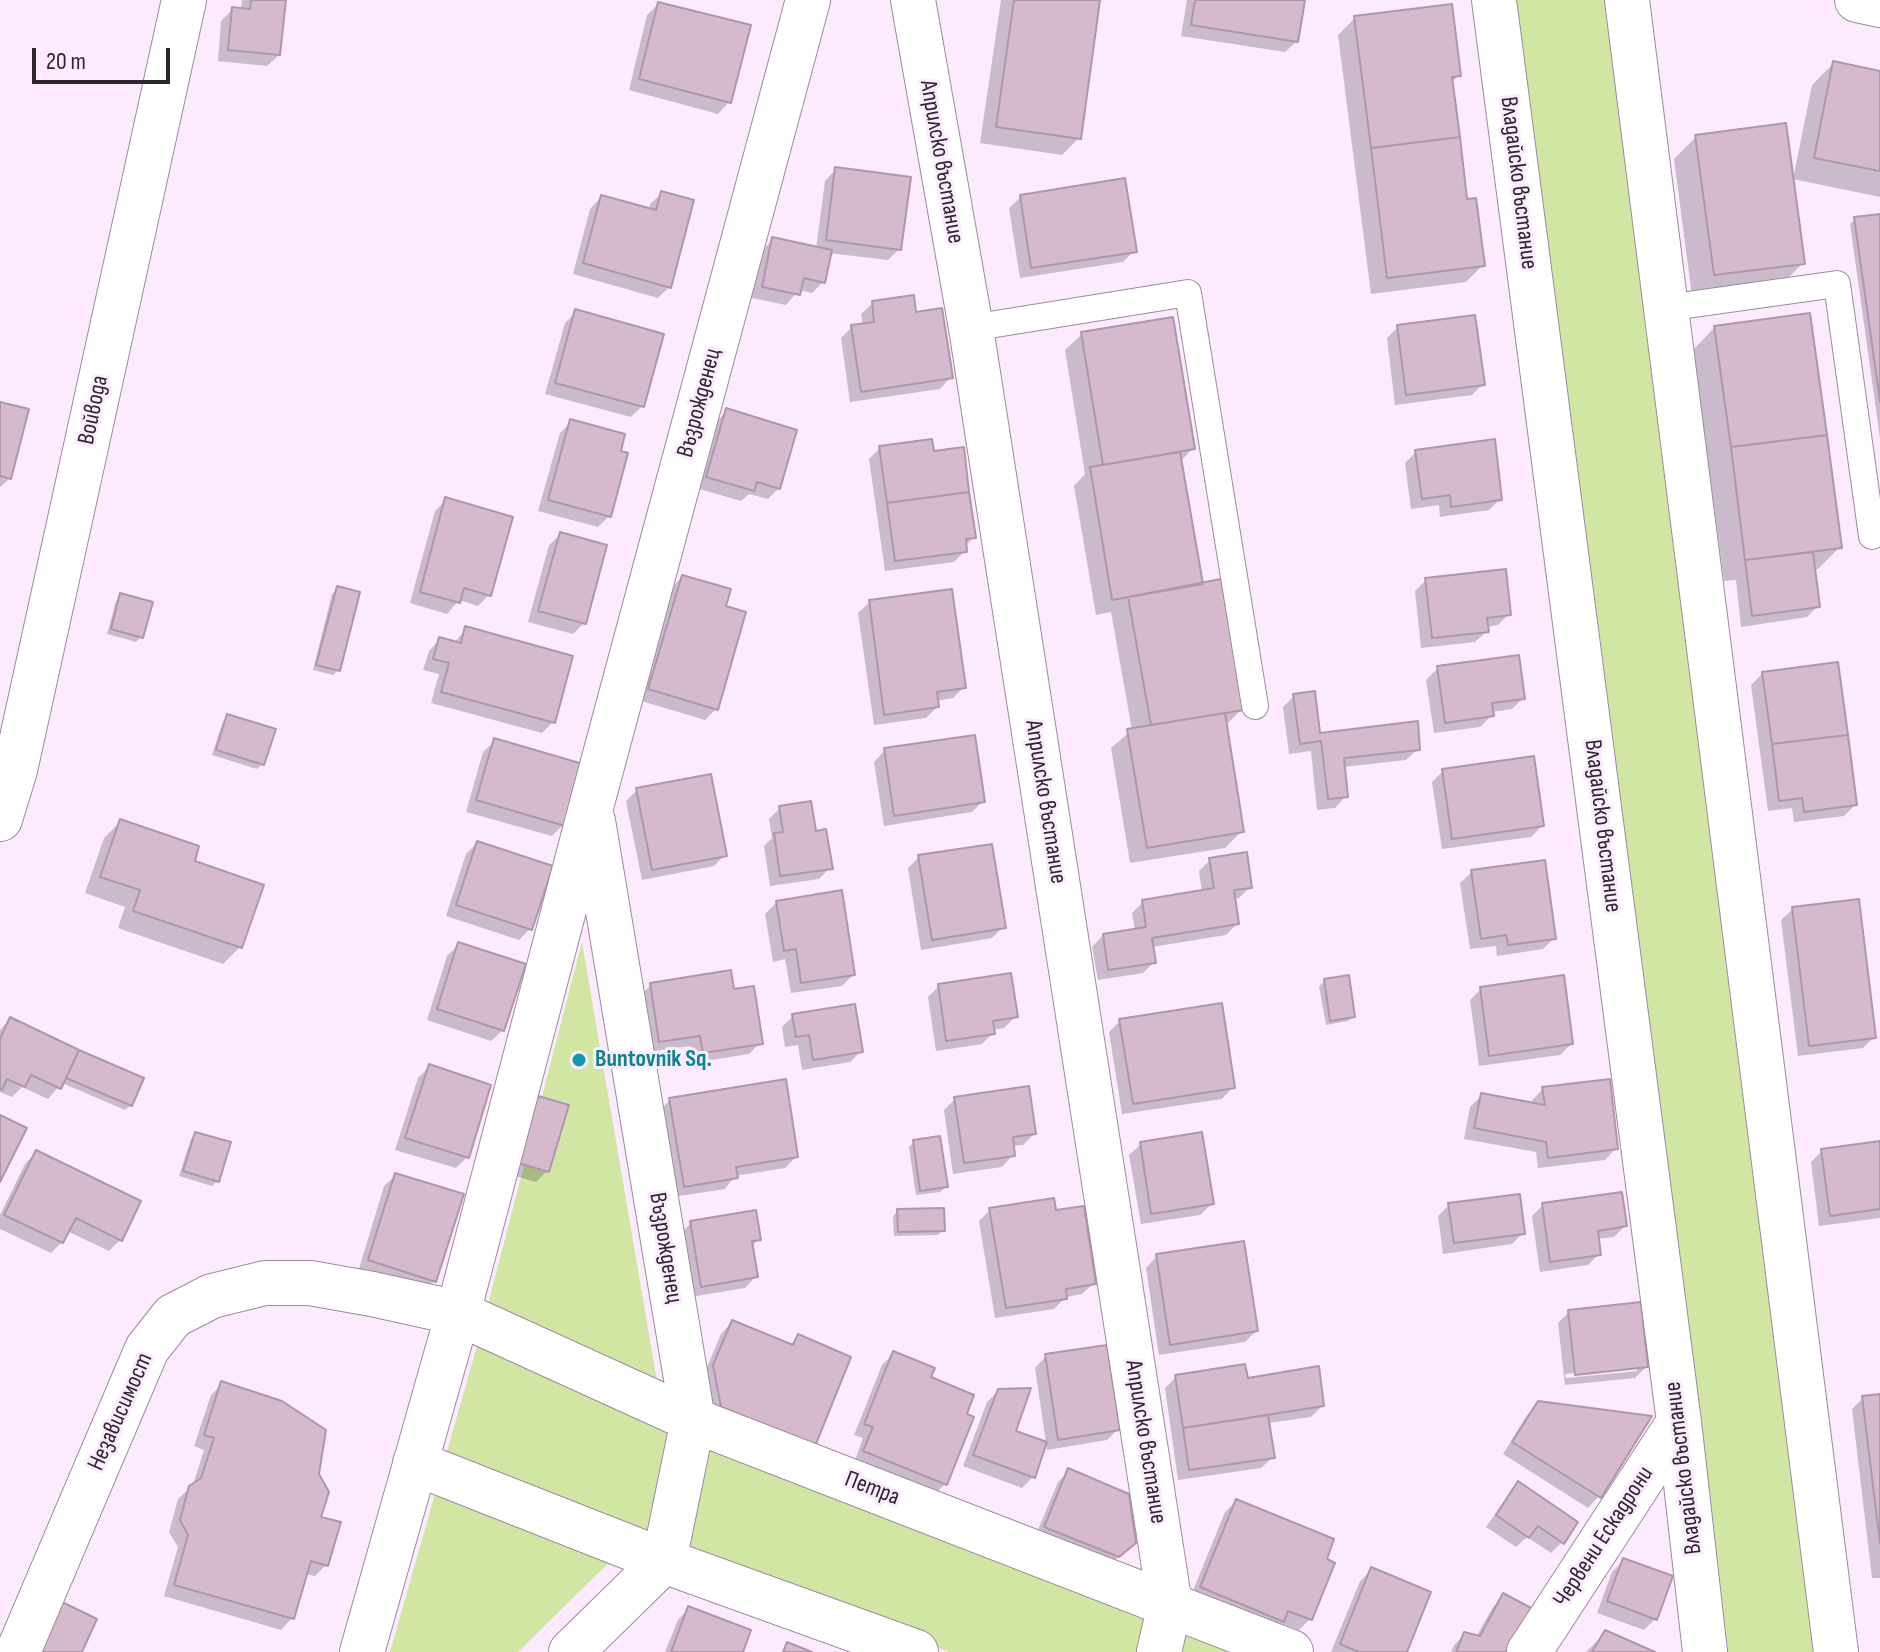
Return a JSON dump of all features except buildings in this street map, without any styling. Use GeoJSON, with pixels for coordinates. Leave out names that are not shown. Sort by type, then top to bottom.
{"type":"FeatureCollection","features":[{"type":"Feature","properties":{"kind":"street","name":"Войвода"},"geometry":{"type":"LineString","coordinates":[[0,819],[15,770],[184,0]]}},
{"type":"Feature","properties":{"kind":"street","name":"Възрожденец"},"geometry":{"type":"LineString","coordinates":[[362,1652],[458,1313],[808,0]]}},
{"type":"Feature","properties":{"kind":"street","name":"Априлско въстание"},"geometry":{"type":"LineString","coordinates":[[913,0],[971,328],[1170,1605]]}},
{"type":"Feature","properties":{"kind":"street","name":"Владайско въстание"},"geometry":{"type":"LineString","coordinates":[[1494,0],[1679,1422],[1705,1652]]}},
{"type":"Feature","properties":{"kind":"street"},"geometry":{"type":"LineString","coordinates":[[1627,0],[1836,1652]]}},
{"type":"Feature","properties":{"kind":"street"},"geometry":{"type":"LineString","coordinates":[[1857,0],[1880,5]]}},
{"type":"Feature","properties":{"kind":"street","name":"Възрожденец"},"geometry":{"type":"LineString","coordinates":[[591,807],[693,1420],[664,1561]]}},
{"type":"Feature","properties":{"kind":"street","name":"Независимост"},"geometry":{"type":"LineString","coordinates":[[18,1652],[147,1349],[173,1316],[212,1296],[265,1283],[310,1283],[458,1313]]}},
{"type":"Feature","properties":{"kind":"street","name":"Петра"},"geometry":{"type":"LineString","coordinates":[[458,1313],[693,1420],[1291,1652]]}},
{"type":"Feature","properties":{"kind":"street","name":"Червени Ескадрони"},"geometry":{"type":"LineString","coordinates":[[1529,1652],[1679,1422]]}},
{"type":"Feature","properties":{"kind":"street"},"geometry":{"type":"LineString","coordinates":[[415,1463],[664,1561],[916,1652]]}},
{"type":"Feature","properties":{"kind":"street"},"geometry":{"type":"LineString","coordinates":[[571,1652],[664,1561]]}},
{"type":"Feature","properties":{"kind":"street"},"geometry":{"type":"LineString","coordinates":[[1159,1652],[1170,1605]]}},
{"type":"Feature","properties":{"kind":"lane"},"geometry":{"type":"LineString","coordinates":[[1666,308],[1837,284],[1872,536]]}},
{"type":"Feature","properties":{"kind":"lane"},"geometry":{"type":"LineString","coordinates":[[971,328],[1188,293],[1255,706]]}},
{"type":"Feature","properties":{"kind":"green space"},"geometry":{"type":"Polygon","coordinates":[[[1494,0],[1627,0],[1836,1652],[1705,1652],[1494,0]]]}},
{"type":"Feature","properties":{"kind":"green space","name":"Buntovnik Sq."},"geometry":{"type":"Polygon","coordinates":[[[582,942],[664,1422],[1242,1652],[949,1652],[640,1532],[518,1652],[390,1652],[479,1339],[582,942]]]}},
{"type":"Feature","properties":{"kind":"place","name":"Buntovnik Sq."},"geometry":{"type":"Point","coordinates":[579,1060]}}]}
